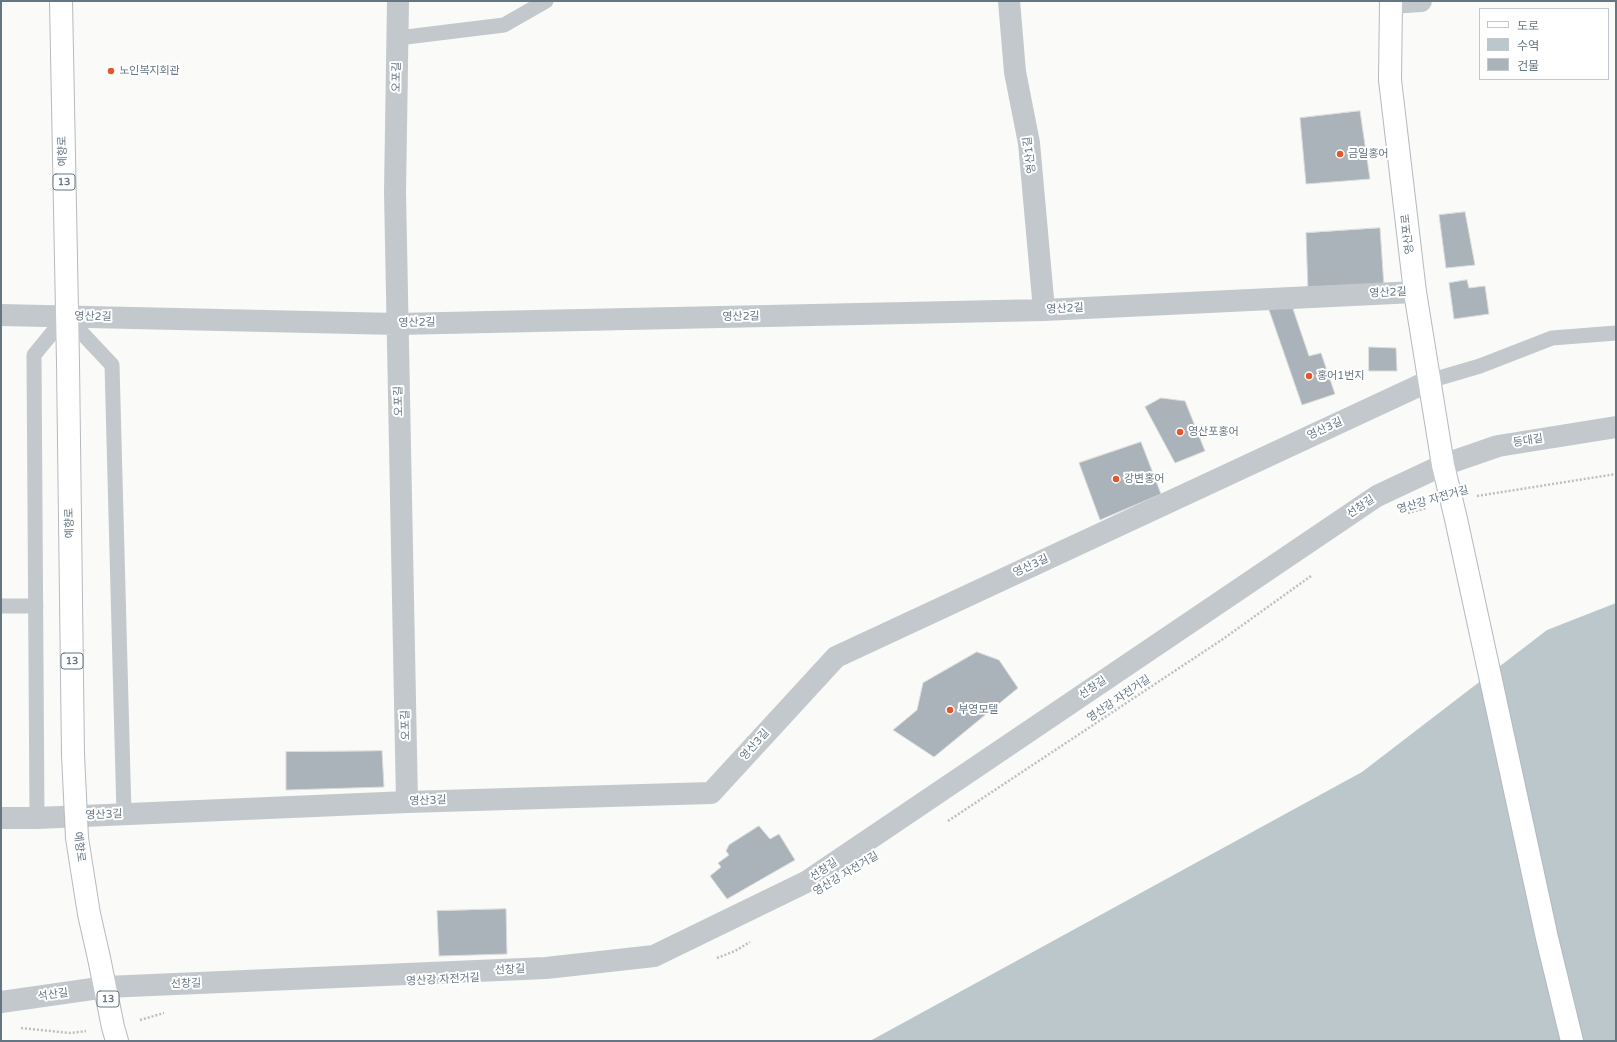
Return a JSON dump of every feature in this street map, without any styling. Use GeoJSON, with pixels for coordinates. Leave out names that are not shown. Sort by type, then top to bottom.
{"type":"FeatureCollection","features":[{"type":"Feature","properties":{"kind":"street","name":"예향로"},"geometry":{"type":"LineString","coordinates":[[61,1],[68,363],[73,755],[77,838],[89,914],[115,1034]]}},
{"type":"Feature","properties":{"kind":"street","name":"오포길"},"geometry":{"type":"LineString","coordinates":[[398,1],[396,192],[397,324],[407,802]]}},
{"type":"Feature","properties":{"kind":"street","name":"영산1길"},"geometry":{"type":"LineString","coordinates":[[1009,1],[1014,72],[1029,142],[1044,310]]}},
{"type":"Feature","properties":{"kind":"street","name":"영산포로"},"geometry":{"type":"LineString","coordinates":[[1421,1],[1391,2],[1390,80],[1415,292],[1443,465],[1547,938],[1572,1041]]}},
{"type":"Feature","properties":{"kind":"street","name":"영산2길"},"geometry":{"type":"LineString","coordinates":[[1,315],[397,324],[1044,310],[1415,292]]}},
{"type":"Feature","properties":{"kind":"street","name":"영산3길"},"geometry":{"type":"LineString","coordinates":[[1,818],[37,818],[407,802],[711,793],[836,657],[1429,381]]}},
{"type":"Feature","properties":{"kind":"street","name":"등대길"},"geometry":{"type":"LineString","coordinates":[[1443,465],[1498,446],[1616,427]]}},
{"type":"Feature","properties":{"kind":"street","name":"선창길"},"geometry":{"type":"LineString","coordinates":[[106,988],[546,968],[654,956],[806,882],[1377,496],[1443,465]]}},
{"type":"Feature","properties":{"kind":"street","name":"석산길"},"geometry":{"type":"LineString","coordinates":[[1,1002],[106,988]]}},
{"type":"Feature","properties":{"kind":"lane"},"geometry":{"type":"LineString","coordinates":[[398,38],[504,25],[546,1]]}},
{"type":"Feature","properties":{"kind":"lane"},"geometry":{"type":"LineString","coordinates":[[37,818],[34,355],[66,316],[112,364],[124,814]]}},
{"type":"Feature","properties":{"kind":"lane"},"geometry":{"type":"LineString","coordinates":[[1429,381],[1480,366],[1552,338],[1616,333]]}},
{"type":"Feature","properties":{"kind":"lane"},"geometry":{"type":"LineString","coordinates":[[1,606],[36,606]]}},
{"type":"Feature","properties":{"kind":"path","name":"영산강 자전거길"},"geometry":{"type":"LineString","coordinates":[[1406,514],[1454,510],[1483,494],[1616,474]]}},
{"type":"Feature","properties":{"kind":"path","name":"영산강 자전거길"},"geometry":{"type":"LineString","coordinates":[[946,823],[1223,639],[1313,575]]}},
{"type":"Feature","properties":{"kind":"path"},"geometry":{"type":"LineString","coordinates":[[713,959],[735,951],[755,939]]}},
{"type":"Feature","properties":{"kind":"path"},"geometry":{"type":"LineString","coordinates":[[16,1027],[70,1033],[115,1034],[170,1010]]}},
{"type":"Feature","properties":{"kind":"water"},"geometry":{"type":"Polygon","coordinates":[[[1616,603],[1616,1041],[870,1041],[1362,772],[1547,630],[1616,603]]]}},
{"type":"Feature","properties":{"kind":"building"},"geometry":{"type":"Polygon","coordinates":[[[1360,111],[1370,179],[1306,184],[1300,118],[1360,111]]]}},
{"type":"Feature","properties":{"kind":"building"},"geometry":{"type":"Polygon","coordinates":[[[1465,212],[1475,265],[1446,268],[1439,215],[1465,212]]]}},
{"type":"Feature","properties":{"kind":"building"},"geometry":{"type":"Polygon","coordinates":[[[1380,228],[1384,287],[1308,292],[1306,233],[1380,228]]]}},
{"type":"Feature","properties":{"kind":"building"},"geometry":{"type":"Polygon","coordinates":[[[1467,280],[1469,288],[1485,286],[1489,314],[1454,319],[1449,283],[1467,280]]]}},
{"type":"Feature","properties":{"kind":"building"},"geometry":{"type":"Polygon","coordinates":[[[1291,303],[1309,356],[1321,353],[1335,394],[1302,405],[1269,310],[1291,303]]]}},
{"type":"Feature","properties":{"kind":"building"},"geometry":{"type":"Polygon","coordinates":[[[1369,347],[1396,348],[1397,371],[1369,371],[1369,347]]]}},
{"type":"Feature","properties":{"kind":"building"},"geometry":{"type":"Polygon","coordinates":[[[1161,398],[1185,401],[1205,451],[1175,463],[1145,407],[1161,398]]]}},
{"type":"Feature","properties":{"kind":"building"},"geometry":{"type":"Polygon","coordinates":[[[1141,442],[1161,494],[1100,520],[1079,463],[1141,442]]]}},
{"type":"Feature","properties":{"kind":"building"},"geometry":{"type":"Polygon","coordinates":[[[977,652],[999,660],[1018,688],[934,757],[893,730],[917,710],[923,683],[977,652]]]}},
{"type":"Feature","properties":{"kind":"building"},"geometry":{"type":"Polygon","coordinates":[[[382,751],[384,787],[286,790],[286,752],[382,751]]]}},
{"type":"Feature","properties":{"kind":"building"},"geometry":{"type":"Polygon","coordinates":[[[759,826],[770,839],[779,834],[795,860],[727,899],[710,876],[721,867],[718,863],[729,855],[726,851],[729,845],[759,826]]]}},
{"type":"Feature","properties":{"kind":"building"},"geometry":{"type":"Polygon","coordinates":[[[506,909],[507,954],[439,956],[437,911],[506,909]]]}},
{"type":"Feature","properties":{"kind":"place","name":"노인복지회관"},"geometry":{"type":"Point","coordinates":[111,71]}},
{"type":"Feature","properties":{"kind":"place","name":"금일홍어"},"geometry":{"type":"Point","coordinates":[1340,154]}},
{"type":"Feature","properties":{"kind":"place","name":"홍어1번지"},"geometry":{"type":"Point","coordinates":[1309,376]}},
{"type":"Feature","properties":{"kind":"place","name":"영산포홍어"},"geometry":{"type":"Point","coordinates":[1180,432]}},
{"type":"Feature","properties":{"kind":"place","name":"강변홍어"},"geometry":{"type":"Point","coordinates":[1116,479]}},
{"type":"Feature","properties":{"kind":"place","name":"부영모텔"},"geometry":{"type":"Point","coordinates":[950,710]}}]}
